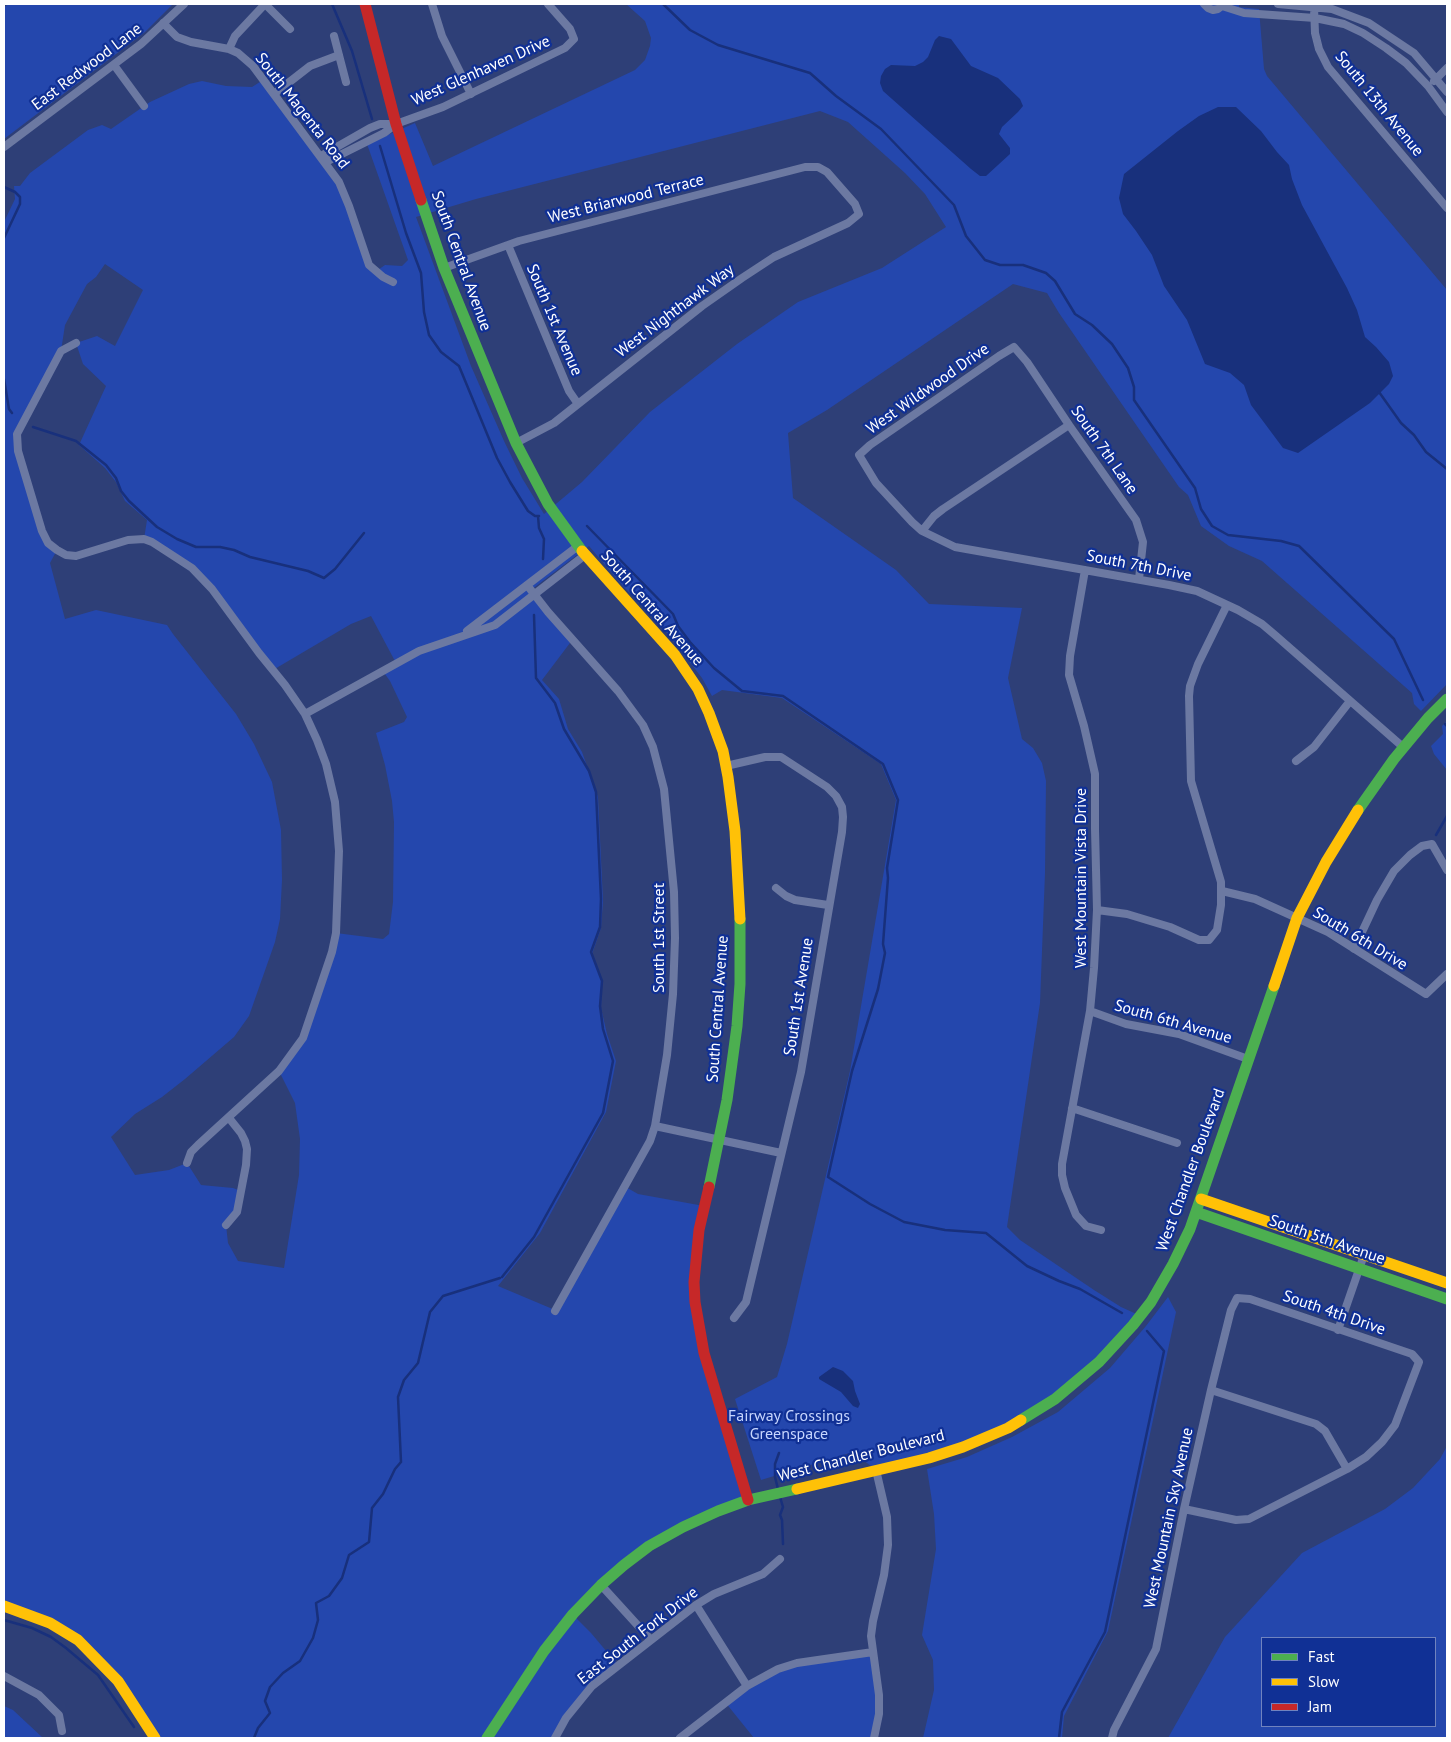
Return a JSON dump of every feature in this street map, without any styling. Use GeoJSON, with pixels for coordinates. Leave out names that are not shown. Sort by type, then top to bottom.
{"type":"FeatureCollection","features":[{"type":"Feature","properties":{"kind":"street","name":"East Redwood Lane"},"geometry":{"type":"LineString","coordinates":[[4,147],[141,44],[184,4]]}},
{"type":"Feature","properties":{"kind":"street"},"geometry":{"type":"LineString","coordinates":[[228,49],[234,36],[265,4],[290,29]]}},
{"type":"Feature","properties":{"kind":"street","name":"South Central Avenue"},"geometry":{"type":"LineString","coordinates":[[365,4],[396,124],[444,268],[516,443],[551,509],[568,533],[581,550],[675,654],[687,671],[709,713],[718,735],[726,766],[735,831],[741,943],[736,1036],[720,1139],[699,1230],[694,1282],[695,1302],[704,1353],[748,1500]]}},
{"type":"Feature","properties":{"kind":"street"},"geometry":{"type":"LineString","coordinates":[[432,4],[442,36],[471,94]]}},
{"type":"Feature","properties":{"kind":"street","name":"West Glenhaven Drive"},"geometry":{"type":"LineString","coordinates":[[396,124],[443,107],[565,48],[574,39],[570,29],[548,4]]}},
{"type":"Feature","properties":{"kind":"street"},"geometry":{"type":"LineString","coordinates":[[1204,4],[1213,10],[1223,5],[1244,13],[1315,18],[1344,24],[1364,33],[1397,55],[1428,86],[1447,112]]}},
{"type":"Feature","properties":{"kind":"street"},"geometry":{"type":"LineString","coordinates":[[1278,4],[1332,9],[1369,23],[1414,53],[1447,92]]}},
{"type":"Feature","properties":{"kind":"street","name":"South 13th Avenue"},"geometry":{"type":"LineString","coordinates":[[1314,7],[1315,33],[1319,49],[1328,68],[1447,208]]}},
{"type":"Feature","properties":{"kind":"street","name":"South Magenta Road"},"geometry":{"type":"LineString","coordinates":[[163,23],[172,33],[184,40],[228,49],[245,58],[339,182],[350,206],[369,265],[383,277],[393,282]]}},
{"type":"Feature","properties":{"kind":"street"},"geometry":{"type":"LineString","coordinates":[[334,36],[346,82]]}},
{"type":"Feature","properties":{"kind":"street"},"geometry":{"type":"LineString","coordinates":[[274,94],[310,66],[339,55]]}},
{"type":"Feature","properties":{"kind":"street"},"geometry":{"type":"LineString","coordinates":[[114,65],[144,106]]}},
{"type":"Feature","properties":{"kind":"street"},"geometry":{"type":"LineString","coordinates":[[1428,86],[1447,68]]}},
{"type":"Feature","properties":{"kind":"street"},"geometry":{"type":"LineString","coordinates":[[323,159],[353,136],[380,124],[396,124]]}},
{"type":"Feature","properties":{"kind":"street"},"geometry":{"type":"LineString","coordinates":[[323,159],[384,133],[396,124]]}},
{"type":"Feature","properties":{"kind":"street"},"geometry":{"type":"LineString","coordinates":[[353,136],[358,145]]}},
{"type":"Feature","properties":{"kind":"street","name":"West Briarwood Terrace"},"geometry":{"type":"LineString","coordinates":[[444,268],[508,244],[806,167],[818,168]]}},
{"type":"Feature","properties":{"kind":"street","name":"West Nighthawk Way"},"geometry":{"type":"LineString","coordinates":[[516,443],[544,429],[702,306],[742,278],[774,257],[848,223],[859,214],[855,204],[835,180],[827,172],[818,168]]}},
{"type":"Feature","properties":{"kind":"street","name":"South 1st Avenue"},"geometry":{"type":"LineString","coordinates":[[508,244],[569,391],[578,404]]}},
{"type":"Feature","properties":{"kind":"street"},"geometry":{"type":"LineString","coordinates":[[76,343],[61,351],[17,434],[18,451],[42,531],[48,543],[66,555],[76,556],[128,540],[144,539],[152,542],[192,568],[212,588],[305,714],[326,764],[335,802],[339,851],[336,932],[332,952],[303,1038],[279,1071],[198,1145],[191,1152],[187,1162]]}},
{"type":"Feature","properties":{"kind":"street","name":"South 7th Lane"},"geometry":{"type":"LineString","coordinates":[[1014,347],[1027,362],[1136,520],[1143,542],[1138,579]]}},
{"type":"Feature","properties":{"kind":"street","name":"West Wildwood Drive"},"geometry":{"type":"LineString","coordinates":[[859,455],[870,445],[1014,347]]}},
{"type":"Feature","properties":{"kind":"street"},"geometry":{"type":"LineString","coordinates":[[922,531],[934,516],[943,509],[1069,425]]}},
{"type":"Feature","properties":{"kind":"street","name":"South 7th Drive"},"geometry":{"type":"LineString","coordinates":[[859,455],[881,489],[896,507],[922,531],[954,547],[1197,591],[1227,605],[1262,624],[1403,748]]}},
{"type":"Feature","properties":{"kind":"street"},"geometry":{"type":"LineString","coordinates":[[305,714],[418,650],[495,625],[534,594],[581,550]]}},
{"type":"Feature","properties":{"kind":"street"},"geometry":{"type":"LineString","coordinates":[[461,635],[527,585],[581,550]]}},
{"type":"Feature","properties":{"kind":"street","name":"West Mountain Vista Drive"},"geometry":{"type":"LineString","coordinates":[[1085,570],[1070,656],[1070,675],[1095,774],[1097,910],[1090,1011],[1062,1164],[1062,1175],[1076,1215],[1086,1226],[1101,1230]]}},
{"type":"Feature","properties":{"kind":"street","name":"South 1st Street"},"geometry":{"type":"LineString","coordinates":[[527,585],[548,612],[631,707],[643,725],[653,747],[664,789],[674,892],[673,994],[669,1038],[655,1126],[645,1148],[555,1310]]}},
{"type":"Feature","properties":{"kind":"street"},"geometry":{"type":"LineString","coordinates":[[1097,910],[1126,914],[1170,927],[1199,940],[1209,940],[1217,930],[1222,891],[1218,867],[1191,782],[1189,696],[1190,686],[1196,669],[1227,605]]}},
{"type":"Feature","properties":{"kind":"street","name":"West Chandler Boulevard"},"geometry":{"type":"LineString","coordinates":[[487,1738],[544,1651],[573,1614],[602,1585],[637,1556],[675,1532],[718,1511],[748,1500],[929,1458],[963,1447],[1008,1428],[1055,1399],[1100,1362],[1137,1321],[1173,1264],[1190,1229],[1298,918],[1326,862],[1352,818],[1403,748],[1447,699]]}},
{"type":"Feature","properties":{"kind":"street"},"geometry":{"type":"LineString","coordinates":[[1296,761],[1314,747],[1350,701]]}},
{"type":"Feature","properties":{"kind":"street","name":"South 1st Avenue"},"geometry":{"type":"LineString","coordinates":[[726,766],[765,756],[781,757],[827,787],[836,796],[842,807],[843,817],[801,1072],[746,1302],[734,1318]]}},
{"type":"Feature","properties":{"kind":"street"},"geometry":{"type":"LineString","coordinates":[[1354,949],[1377,900],[1394,872],[1416,851],[1422,846],[1432,844],[1447,870]]}},
{"type":"Feature","properties":{"kind":"street"},"geometry":{"type":"LineString","coordinates":[[776,888],[795,900],[828,904]]}},
{"type":"Feature","properties":{"kind":"street","name":"South 6th Drive"},"geometry":{"type":"LineString","coordinates":[[1222,891],[1255,899],[1328,932],[1426,994],[1447,974]]}},
{"type":"Feature","properties":{"kind":"street","name":"South 6th Avenue"},"geometry":{"type":"LineString","coordinates":[[1090,1011],[1126,1024],[1179,1034],[1248,1059]]}},
{"type":"Feature","properties":{"kind":"street"},"geometry":{"type":"LineString","coordinates":[[1072,1108],[1177,1143]]}},
{"type":"Feature","properties":{"kind":"street"},"geometry":{"type":"LineString","coordinates":[[226,1225],[237,1212],[247,1149],[241,1133],[229,1118]]}},
{"type":"Feature","properties":{"kind":"street"},"geometry":{"type":"LineString","coordinates":[[655,1126],[782,1153]]}},
{"type":"Feature","properties":{"kind":"street","name":"South 5th Avenue"},"geometry":{"type":"LineString","coordinates":[[1201,1200],[1447,1283]]}},
{"type":"Feature","properties":{"kind":"street","name":"South 5th Avenue"},"geometry":{"type":"LineString","coordinates":[[1196,1212],[1447,1299]]}},
{"type":"Feature","properties":{"kind":"street"},"geometry":{"type":"LineString","coordinates":[[1338,1330],[1364,1255]]}},
{"type":"Feature","properties":{"kind":"street","name":"South 4th Drive"},"geometry":{"type":"LineString","coordinates":[[1237,1298],[1250,1299],[1412,1354],[1419,1362],[1395,1425],[1382,1442],[1366,1457],[1347,1470]]}},
{"type":"Feature","properties":{"kind":"street","name":"West Mountain Sky Avenue"},"geometry":{"type":"LineString","coordinates":[[1112,1738],[1114,1730],[1156,1649],[1184,1509],[1211,1390],[1231,1310],[1237,1298]]}},
{"type":"Feature","properties":{"kind":"street"},"geometry":{"type":"LineString","coordinates":[[1184,1509],[1236,1520],[1249,1520],[1347,1470],[1325,1431],[1316,1424],[1211,1390]]}},
{"type":"Feature","properties":{"kind":"street"},"geometry":{"type":"LineString","coordinates":[[874,1738],[879,1714],[879,1695],[871,1636],[888,1545],[887,1517],[876,1470]]}},
{"type":"Feature","properties":{"kind":"street","name":"East South Fork Drive"},"geometry":{"type":"LineString","coordinates":[[555,1738],[566,1718],[592,1686],[696,1605],[714,1594],[763,1574],[780,1559]]}},
{"type":"Feature","properties":{"kind":"street"},"geometry":{"type":"LineString","coordinates":[[602,1585],[651,1640]]}},
{"type":"Feature","properties":{"kind":"street"},"geometry":{"type":"LineString","coordinates":[[696,1605],[747,1686]]}},
{"type":"Feature","properties":{"kind":"street"},"geometry":{"type":"LineString","coordinates":[[4,1606],[50,1622],[78,1640],[106,1666],[155,1738]]}},
{"type":"Feature","properties":{"kind":"street"},"geometry":{"type":"LineString","coordinates":[[680,1738],[747,1686],[778,1669],[797,1663],[873,1652]]}},
{"type":"Feature","properties":{"kind":"street"},"geometry":{"type":"LineString","coordinates":[[4,1676],[39,1695],[59,1715],[62,1731]]}},
{"type":"Feature","properties":{"kind":"green space"},"geometry":{"type":"Polygon","coordinates":[[[9,4],[173,4],[145,32],[4,139],[4,7],[9,4]]]}},
{"type":"Feature","properties":{"kind":"green space","name":"Fairway Crossings Greenspace"},"geometry":{"type":"Polygon","coordinates":[[[626,4],[1239,4],[1239,7],[1259,9],[1264,69],[1267,76],[1447,290],[1447,684],[1421,711],[1414,704],[1412,693],[1262,561],[1229,546],[1201,526],[1188,495],[1179,487],[1047,293],[1013,284],[827,410],[788,433],[793,498],[896,570],[929,604],[1022,608],[1008,678],[1022,739],[1033,748],[1042,763],[1046,781],[1045,873],[1040,1003],[1007,1227],[1020,1240],[1094,1290],[1121,1307],[1141,1316],[1099,1362],[1008,1428],[876,1470],[853,1452],[761,1480],[735,1399],[777,1377],[787,1344],[850,1071],[896,800],[881,764],[782,698],[722,690],[712,696],[702,678],[663,628],[623,586],[589,546],[531,590],[573,639],[542,680],[559,699],[568,729],[582,752],[598,797],[603,901],[601,928],[592,954],[602,981],[601,1008],[616,1061],[606,1112],[540,1233],[498,1286],[555,1310],[624,1186],[638,1194],[704,1206],[695,1302],[748,1500],[649,1546],[573,1615],[618,1665],[592,1686],[555,1738],[155,1738],[78,1640],[4,1606],[4,222],[15,199],[14,186],[20,186],[30,173],[88,130],[102,125],[111,129],[150,102],[189,84],[202,81],[226,86],[252,87],[263,80],[339,182],[375,272],[385,265],[402,266],[408,260],[367,144],[415,123],[433,166],[635,70],[645,60],[650,46],[651,38],[645,21],[626,4]],[[820,111],[476,199],[416,217],[471,366],[522,478],[544,514],[582,482],[650,412],[737,344],[798,302],[882,268],[946,227],[925,194],[905,173],[848,122],[820,111]],[[105,264],[96,277],[87,284],[65,325],[61,351],[17,434],[42,531],[57,550],[50,563],[65,619],[96,610],[167,625],[236,714],[254,744],[272,782],[281,830],[282,880],[280,919],[275,942],[249,1016],[234,1037],[162,1097],[135,1114],[111,1137],[135,1175],[169,1170],[187,1163],[201,1185],[233,1188],[241,1191],[237,1212],[226,1225],[228,1243],[238,1261],[284,1268],[299,1175],[300,1139],[295,1103],[279,1071],[303,1038],[336,933],[383,939],[389,934],[393,902],[394,822],[385,765],[376,733],[404,722],[407,717],[390,681],[382,670],[396,663],[371,616],[351,624],[273,670],[207,583],[144,539],[147,520],[125,501],[116,482],[105,468],[79,445],[106,386],[83,364],[76,343],[97,336],[115,346],[143,290],[105,264]]]}},
{"type":"Feature","properties":{"kind":"green space"},"geometry":{"type":"Polygon","coordinates":[[[1447,721],[1447,770],[1434,754],[1431,746],[1443,734],[1442,726],[1447,721]]]}},
{"type":"Feature","properties":{"kind":"green space"},"geometry":{"type":"Polygon","coordinates":[[[1168,1297],[1176,1312],[1108,1631],[1064,1716],[1062,1738],[923,1738],[934,1690],[933,1660],[922,1635],[936,1549],[934,1514],[927,1469],[967,1457],[1012,1437],[1058,1412],[1110,1368],[1168,1297]]]}},
{"type":"Feature","properties":{"kind":"green space"},"geometry":{"type":"Polygon","coordinates":[[[1447,1446],[1447,1738],[1168,1738],[1225,1637],[1302,1553],[1385,1509],[1413,1488],[1440,1459],[1447,1446]]]}},
{"type":"Feature","properties":{"kind":"green space"},"geometry":{"type":"Polygon","coordinates":[[[873,1652],[879,1695],[874,1738],[754,1738],[725,1702],[778,1669],[873,1652]]]}},
{"type":"Feature","properties":{"kind":"green space"},"geometry":{"type":"Polygon","coordinates":[[[4,1706],[13,1710],[43,1738],[4,1738],[4,1706]]]}},
{"type":"Feature","properties":{"kind":"shaded area"},"geometry":{"type":"Polygon","coordinates":[[[939,36],[951,39],[971,66],[998,78],[1020,99],[1023,106],[1002,127],[999,134],[1010,148],[1010,154],[986,176],[980,176],[971,169],[883,91],[880,83],[885,69],[891,65],[915,66],[923,62],[928,57],[935,40],[939,36]]]}},
{"type":"Feature","properties":{"kind":"shaded area"},"geometry":{"type":"Polygon","coordinates":[[[1218,107],[1236,107],[1261,131],[1289,165],[1302,205],[1347,288],[1357,310],[1365,337],[1389,362],[1393,376],[1389,384],[1370,403],[1298,453],[1283,448],[1251,405],[1244,385],[1230,373],[1205,364],[1187,320],[1164,286],[1152,255],[1123,214],[1119,198],[1124,174],[1199,116],[1218,107]]]}},
{"type":"Feature","properties":{"kind":"shaded area"},"geometry":{"type":"Polygon","coordinates":[[[833,1367],[843,1371],[853,1381],[860,1404],[858,1408],[853,1406],[841,1392],[819,1379],[819,1377],[833,1367]]]}},
{"type":"Feature","properties":{"kind":"waterway"},"geometry":{"type":"LineString","coordinates":[[332,4],[352,51],[372,119]]}},
{"type":"Feature","properties":{"kind":"waterway"},"geometry":{"type":"LineString","coordinates":[[663,4],[690,30],[718,45],[810,73],[836,96],[881,129],[954,205],[966,236],[985,260],[1000,265],[1023,265],[1046,273],[1055,281],[1075,314],[1092,325],[1112,344],[1128,368],[1134,387],[1134,400],[1195,488],[1201,509],[1212,526],[1228,535],[1281,541],[1299,546],[1394,639],[1423,700]]}},
{"type":"Feature","properties":{"kind":"waterway"},"geometry":{"type":"LineString","coordinates":[[380,146],[406,233],[421,273],[424,312],[429,335],[441,352],[459,366],[497,458],[528,511],[535,516],[539,516]]}},
{"type":"Feature","properties":{"kind":"waterway"},"geometry":{"type":"LineString","coordinates":[[4,187],[15,192],[20,197],[20,204],[4,238]]}},
{"type":"Feature","properties":{"kind":"waterway"},"geometry":{"type":"LineString","coordinates":[[4,379],[9,409],[12,413]]}},
{"type":"Feature","properties":{"kind":"waterway"},"geometry":{"type":"LineString","coordinates":[[1379,392],[1401,423],[1414,435],[1426,452],[1447,469]]}},
{"type":"Feature","properties":{"kind":"waterway"},"geometry":{"type":"LineString","coordinates":[[33,427],[76,441],[106,465],[129,501],[157,527],[177,539],[196,547],[220,547],[234,550],[250,557],[308,571],[324,578],[335,569],[364,533]]}},
{"type":"Feature","properties":{"kind":"waterway"},"geometry":{"type":"LineString","coordinates":[[538,516],[539,528],[544,539],[543,559]]}},
{"type":"Feature","properties":{"kind":"waterway"},"geometry":{"type":"LineString","coordinates":[[587,526],[673,614],[678,626],[690,642],[714,668],[742,691],[783,696],[883,764],[898,800],[887,868],[888,878],[883,944],[885,953],[878,989],[852,1071],[828,1177],[870,1204],[904,1222],[945,1230],[986,1233],[1027,1266],[1080,1289],[1122,1313]]}},
{"type":"Feature","properties":{"kind":"waterway"},"geometry":{"type":"LineString","coordinates":[[502,1277],[534,1237],[603,1113],[613,1061],[603,1029],[600,1006],[602,981],[591,952],[600,927],[601,899],[596,792],[589,771],[564,729],[555,703],[536,678],[534,615]]}},
{"type":"Feature","properties":{"kind":"waterway"},"geometry":{"type":"LineString","coordinates":[[1436,835],[1447,816]]}},
{"type":"Feature","properties":{"kind":"waterway"},"geometry":{"type":"LineString","coordinates":[[254,1738],[258,1728],[270,1713],[265,1701],[270,1687],[283,1673],[300,1661],[313,1638],[318,1620],[316,1603],[329,1596],[342,1578],[349,1555],[369,1542],[372,1508],[383,1494],[395,1469],[401,1462],[398,1397],[404,1380],[418,1363],[430,1312],[443,1296],[500,1278]]}},
{"type":"Feature","properties":{"kind":"waterway"},"geometry":{"type":"LineString","coordinates":[[1059,1738],[1062,1712],[1105,1632],[1164,1351],[1147,1331]]}},
{"type":"Feature","properties":{"kind":"waterway"},"geometry":{"type":"LineString","coordinates":[[778,1489],[775,1477],[775,1464],[779,1453]]}},
{"type":"Feature","properties":{"kind":"waterway"},"geometry":{"type":"LineString","coordinates":[[780,1497],[783,1507],[780,1515],[783,1544]]}},
{"type":"Feature","properties":{"kind":"waterway"},"geometry":{"type":"LineString","coordinates":[[4,1620],[32,1628],[51,1637],[66,1648],[98,1675],[134,1727]]}},
{"type":"Feature","properties":{"kind":"traffic: fast"},"geometry":{"type":"LineString","coordinates":[[421,200],[444,268],[516,443],[548,504],[582,551]]}},
{"type":"Feature","properties":{"kind":"traffic: fast"},"geometry":{"type":"LineString","coordinates":[[1358,810],[1394,759],[1428,718],[1447,699]]}},
{"type":"Feature","properties":{"kind":"traffic: fast"},"geometry":{"type":"LineString","coordinates":[[709,1187],[727,1100],[737,1026],[740,984],[740,919]]}},
{"type":"Feature","properties":{"kind":"traffic: fast"},"geometry":{"type":"LineString","coordinates":[[1021,1420],[1055,1399],[1099,1362],[1151,1302],[1190,1229],[1274,986]]}},
{"type":"Feature","properties":{"kind":"traffic: fast"},"geometry":{"type":"LineString","coordinates":[[1196,1212],[1447,1299]]}},
{"type":"Feature","properties":{"kind":"traffic: fast"},"geometry":{"type":"LineString","coordinates":[[487,1738],[544,1651],[573,1614],[601,1585],[624,1565],[649,1546],[683,1527],[718,1511],[748,1500],[797,1489]]}},
{"type":"Feature","properties":{"kind":"traffic: slow"},"geometry":{"type":"LineString","coordinates":[[582,551],[675,655],[698,689],[709,713],[723,751],[728,777],[735,831],[740,919]]}},
{"type":"Feature","properties":{"kind":"traffic: slow"},"geometry":{"type":"LineString","coordinates":[[1274,986],[1297,918],[1326,862],[1358,810]]}},
{"type":"Feature","properties":{"kind":"traffic: slow"},"geometry":{"type":"LineString","coordinates":[[1201,1199],[1447,1283]]}},
{"type":"Feature","properties":{"kind":"traffic: slow"},"geometry":{"type":"LineString","coordinates":[[797,1489],[929,1458],[963,1447],[1008,1428],[1021,1420]]}},
{"type":"Feature","properties":{"kind":"traffic: slow"},"geometry":{"type":"LineString","coordinates":[[4,1606],[50,1623],[78,1640],[118,1681],[155,1738]]}},
{"type":"Feature","properties":{"kind":"traffic: jam"},"geometry":{"type":"LineString","coordinates":[[365,4],[396,124],[421,200]]}},
{"type":"Feature","properties":{"kind":"traffic: jam"},"geometry":{"type":"LineString","coordinates":[[709,1187],[699,1230],[694,1282],[695,1302],[704,1353],[748,1500]]}}]}
